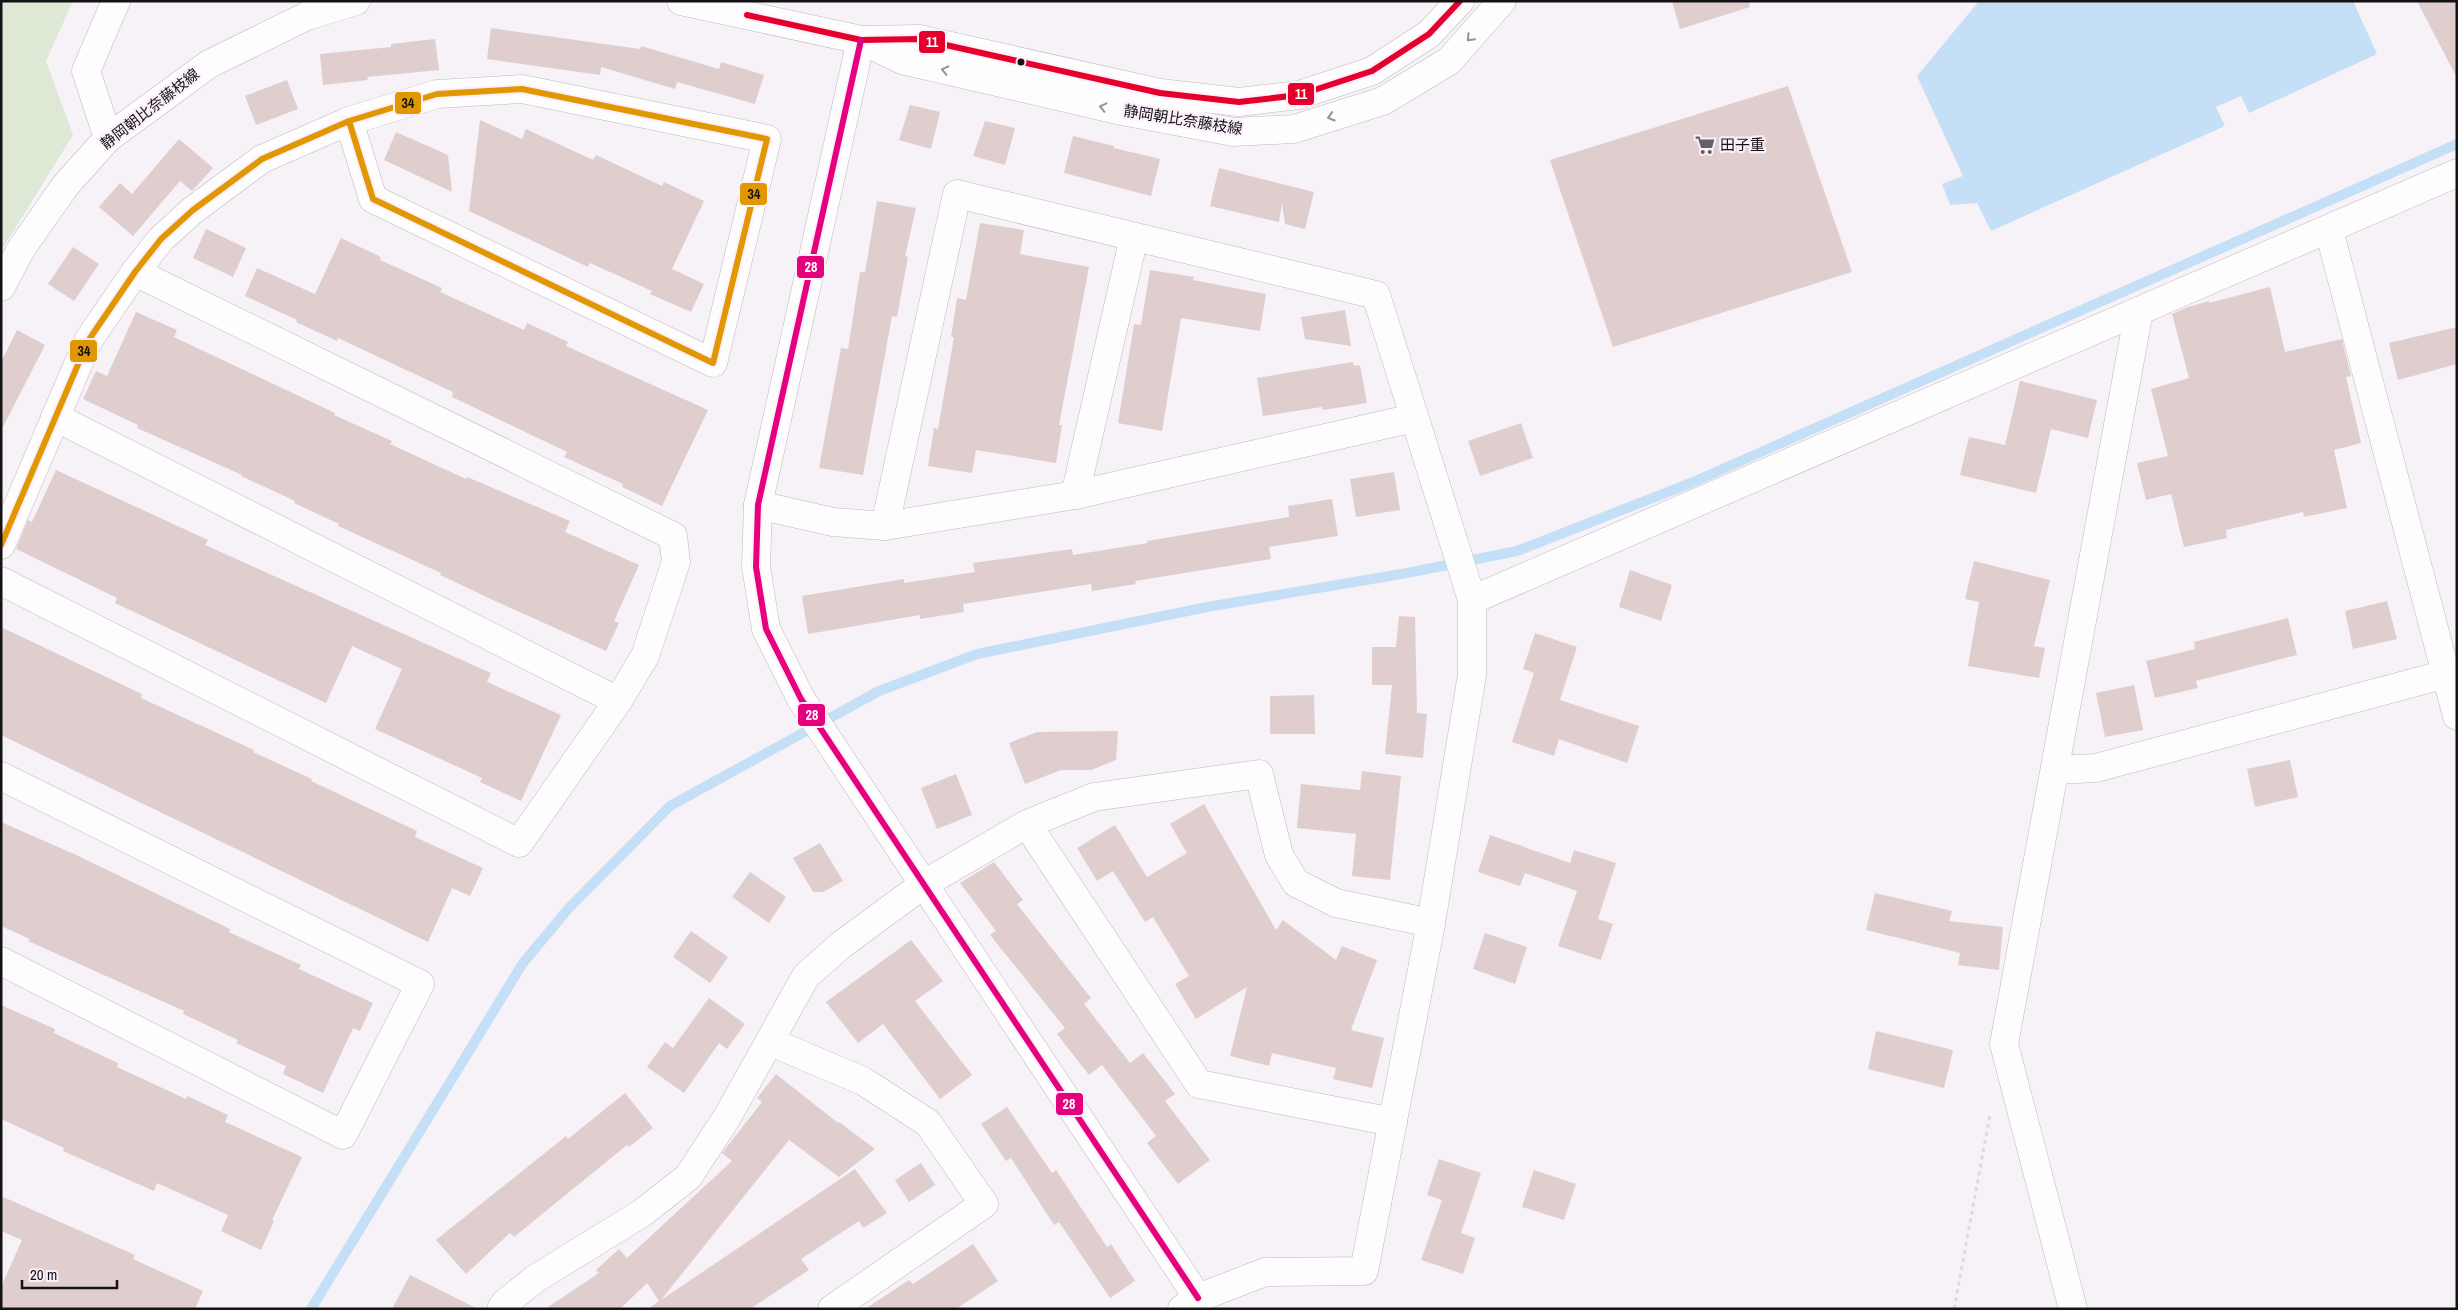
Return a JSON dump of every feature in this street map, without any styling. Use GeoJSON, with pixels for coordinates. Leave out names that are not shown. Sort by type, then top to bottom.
{"type":"FeatureCollection","features":[{"type":"Feature","properties":{"kind":"street"},"geometry":{"type":"LineString","coordinates":[[108,138],[86,71],[116,1]]}},
{"type":"Feature","properties":{"kind":"street","name":"静岡朝比奈藤枝線"},"geometry":{"type":"LineString","coordinates":[[1,287],[21,250],[65,186],[108,138],[209,64],[307,16],[356,1]]}},
{"type":"Feature","properties":{"kind":"street","name":"静岡朝比奈藤枝線"},"geometry":{"type":"LineString","coordinates":[[680,1],[862,40],[919,39],[1160,92],[1239,102],[1299,95],[1372,71],[1429,34],[1460,1]]}},
{"type":"Feature","properties":{"kind":"street","name":"静岡朝比奈藤枝線"},"geometry":{"type":"LineString","coordinates":[[862,40],[902,60],[1122,111],[1234,132],[1294,129],[1383,101],[1449,60],[1502,1]]}},
{"type":"Feature","properties":{"kind":"street"},"geometry":{"type":"LineString","coordinates":[[862,40],[758,505],[756,566],[766,629],[801,699],[924,884],[1190,1303],[1265,1272],[1364,1271],[1431,922],[1472,675],[1472,600],[1376,295],[957,194],[885,526]]}},
{"type":"Feature","properties":{"kind":"street"},"geometry":{"type":"LineString","coordinates":[[1,545],[88,341],[161,239],[193,210],[262,159],[349,121],[437,94],[522,89],[767,139],[713,363],[372,199],[349,121]]}},
{"type":"Feature","properties":{"kind":"street"},"geometry":{"type":"LineString","coordinates":[[1472,600],[2329,230],[2457,172]]}},
{"type":"Feature","properties":{"kind":"street"},"geometry":{"type":"LineString","coordinates":[[2329,230],[2451,673],[2457,716]]}},
{"type":"Feature","properties":{"kind":"street"},"geometry":{"type":"LineString","coordinates":[[1075,495],[1134,237]]}},
{"type":"Feature","properties":{"kind":"street"},"geometry":{"type":"LineString","coordinates":[[1,581],[519,843],[618,701],[645,656],[676,562],[673,536],[136,272]]}},
{"type":"Feature","properties":{"kind":"street"},"geometry":{"type":"LineString","coordinates":[[2073,1309],[2004,1044],[2056,770],[2139,311]]}},
{"type":"Feature","properties":{"kind":"street"},"geometry":{"type":"LineString","coordinates":[[55,417],[618,701]]}},
{"type":"Feature","properties":{"kind":"street"},"geometry":{"type":"LineString","coordinates":[[758,505],[832,522],[885,526],[1075,495],[1414,418]]}},
{"type":"Feature","properties":{"kind":"street"},"geometry":{"type":"LineString","coordinates":[[2056,770],[2096,768],[2451,673]]}},
{"type":"Feature","properties":{"kind":"street"},"geometry":{"type":"LineString","coordinates":[[501,1309],[505,1303],[535,1279],[642,1213],[688,1178],[726,1120],[806,976],[841,946],[924,884],[1027,824],[1094,797],[1259,774],[1279,854],[1296,883],[1336,903],[1431,922]]}},
{"type":"Feature","properties":{"kind":"street"},"geometry":{"type":"LineString","coordinates":[[1,776],[420,984],[343,1134],[1,961]]}},
{"type":"Feature","properties":{"kind":"street"},"geometry":{"type":"LineString","coordinates":[[1027,824],[1199,1084],[1393,1122]]}},
{"type":"Feature","properties":{"kind":"street"},"geometry":{"type":"LineString","coordinates":[[771,1042],[863,1082],[928,1123],[984,1204],[832,1309]]}},
{"type":"Feature","properties":{"kind":"path"},"geometry":{"type":"LineString","coordinates":[[1954,1309],[1991,1113]]}},
{"type":"Feature","properties":{"kind":"green space"},"geometry":{"type":"Polygon","coordinates":[[[1,1],[73,1],[46,61],[73,135],[1,251],[1,1]]]}},
{"type":"Feature","properties":{"kind":"water"},"geometry":{"type":"Polygon","coordinates":[[[1979,1],[2353,1],[2377,54],[2249,113],[2241,96],[2216,107],[2225,126],[1991,231],[1977,203],[1950,205],[1942,184],[1963,176],[1917,76],[1979,1]]]}},
{"type":"Feature","properties":{"kind":"building"},"geometry":{"type":"Polygon","coordinates":[[[1672,1],[1749,1],[1750,7],[1680,29],[1672,1]]]}},
{"type":"Feature","properties":{"kind":"building"},"geometry":{"type":"Polygon","coordinates":[[[2417,1],[2457,1],[2457,78],[2417,1]]]}},
{"type":"Feature","properties":{"kind":"building"},"geometry":{"type":"Polygon","coordinates":[[[491,28],[640,49],[641,46],[719,69],[721,62],[764,75],[755,104],[677,82],[675,89],[601,67],[600,75],[487,59],[491,28]]]}},
{"type":"Feature","properties":{"kind":"building"},"geometry":{"type":"Polygon","coordinates":[[[435,39],[439,70],[367,77],[368,80],[323,85],[320,54],[391,47],[391,44],[435,39]]]}},
{"type":"Feature","properties":{"kind":"building"},"geometry":{"type":"Polygon","coordinates":[[[287,80],[298,109],[256,125],[245,96],[287,80]]]}},
{"type":"Feature","properties":{"kind":"building"},"geometry":{"type":"Polygon","coordinates":[[[1788,86],[1852,272],[1613,347],[1550,160],[1788,86]]]}},
{"type":"Feature","properties":{"kind":"building"},"geometry":{"type":"Polygon","coordinates":[[[910,105],[940,112],[931,149],[899,140],[910,105]]]}},
{"type":"Feature","properties":{"kind":"building"},"geometry":{"type":"Polygon","coordinates":[[[480,120],[522,139],[526,129],[593,160],[596,155],[662,186],[664,182],[704,201],[672,269],[704,284],[691,312],[650,294],[652,291],[590,263],[588,267],[469,211],[480,120]]]}},
{"type":"Feature","properties":{"kind":"building"},"geometry":{"type":"Polygon","coordinates":[[[985,121],[1015,128],[1005,165],[973,156],[985,121]]]}},
{"type":"Feature","properties":{"kind":"building"},"geometry":{"type":"Polygon","coordinates":[[[396,132],[448,155],[452,192],[384,160],[396,132]]]}},
{"type":"Feature","properties":{"kind":"building"},"geometry":{"type":"Polygon","coordinates":[[[1073,136],[1160,159],[1151,196],[1064,173],[1073,136]]]}},
{"type":"Feature","properties":{"kind":"building"},"geometry":{"type":"Polygon","coordinates":[[[179,139],[213,168],[192,191],[180,181],[133,236],[99,207],[120,183],[132,194],[179,139]]]}},
{"type":"Feature","properties":{"kind":"building"},"geometry":{"type":"Polygon","coordinates":[[[1219,168],[1314,192],[1305,229],[1285,224],[1282,203],[1279,222],[1210,206],[1219,168]]]}},
{"type":"Feature","properties":{"kind":"building"},"geometry":{"type":"Polygon","coordinates":[[[877,201],[916,208],[905,256],[908,257],[897,317],[892,316],[863,475],[819,468],[841,348],[848,349],[860,272],[865,272],[877,201]]]}},
{"type":"Feature","properties":{"kind":"building"},"geometry":{"type":"Polygon","coordinates":[[[980,223],[1024,230],[1020,254],[1089,267],[1059,425],[1062,425],[1056,463],[976,450],[972,473],[928,466],[934,428],[938,429],[954,337],[951,337],[957,298],[966,300],[980,223]]]}},
{"type":"Feature","properties":{"kind":"building"},"geometry":{"type":"Polygon","coordinates":[[[206,229],[246,248],[233,277],[193,258],[206,229]]]}},
{"type":"Feature","properties":{"kind":"building"},"geometry":{"type":"Polygon","coordinates":[[[341,238],[381,257],[380,260],[442,288],[440,292],[524,330],[527,323],[568,342],[566,346],[708,410],[662,506],[622,487],[623,484],[564,457],[567,452],[452,397],[453,392],[338,338],[337,341],[245,296],[257,268],[315,294],[341,238]]]}},
{"type":"Feature","properties":{"kind":"building"},"geometry":{"type":"Polygon","coordinates":[[[73,247],[99,264],[74,301],[48,284],[73,247]]]}},
{"type":"Feature","properties":{"kind":"building"},"geometry":{"type":"Polygon","coordinates":[[[1150,270],[1194,277],[1193,280],[1266,294],[1260,331],[1181,318],[1162,431],[1118,423],[1134,324],[1141,325],[1150,270]]]}},
{"type":"Feature","properties":{"kind":"building"},"geometry":{"type":"Polygon","coordinates":[[[2270,287],[2285,352],[2342,339],[2351,376],[2346,377],[2361,443],[2334,450],[2347,508],[2304,517],[2303,512],[2226,530],[2227,538],[2184,547],[2171,494],[2146,500],[2137,463],[2168,456],[2151,389],[2189,378],[2172,314],[2209,301],[2209,303],[2270,287]]]}},
{"type":"Feature","properties":{"kind":"building"},"geometry":{"type":"Polygon","coordinates":[[[1345,310],[1351,346],[1305,339],[1301,317],[1345,310]]]}},
{"type":"Feature","properties":{"kind":"building"},"geometry":{"type":"Polygon","coordinates":[[[136,312],[177,330],[174,337],[335,413],[334,415],[392,441],[390,444],[466,479],[467,477],[570,521],[565,532],[639,565],[614,621],[619,623],[606,651],[493,600],[440,575],[441,573],[338,526],[339,524],[294,503],[295,501],[137,428],[138,425],[83,399],[96,371],[107,376],[136,312]]]}},
{"type":"Feature","properties":{"kind":"building"},"geometry":{"type":"Polygon","coordinates":[[[2457,327],[2457,364],[2398,380],[2389,343],[2457,327]]]}},
{"type":"Feature","properties":{"kind":"building"},"geometry":{"type":"Polygon","coordinates":[[[17,330],[45,345],[1,431],[1,362],[17,330]]]}},
{"type":"Feature","properties":{"kind":"building"},"geometry":{"type":"Polygon","coordinates":[[[1353,362],[1354,366],[1360,365],[1367,403],[1323,410],[1322,407],[1263,416],[1257,378],[1353,362]]]}},
{"type":"Feature","properties":{"kind":"building"},"geometry":{"type":"Polygon","coordinates":[[[2020,381],[2097,400],[2088,438],[2051,429],[2036,493],[1960,475],[1969,437],[2005,445],[2020,381]]]}},
{"type":"Feature","properties":{"kind":"building"},"geometry":{"type":"Polygon","coordinates":[[[1521,423],[1533,458],[1480,476],[1468,441],[1521,423]]]}},
{"type":"Feature","properties":{"kind":"building"},"geometry":{"type":"Polygon","coordinates":[[[56,470],[208,540],[205,545],[491,673],[487,682],[561,715],[521,801],[480,782],[482,778],[375,729],[402,669],[352,646],[326,703],[115,603],[117,598],[16,549],[28,520],[32,522],[56,470]]]}},
{"type":"Feature","properties":{"kind":"building"},"geometry":{"type":"Polygon","coordinates":[[[1394,472],[1400,510],[1356,517],[1350,479],[1394,472]]]}},
{"type":"Feature","properties":{"kind":"building"},"geometry":{"type":"Polygon","coordinates":[[[1332,499],[1338,536],[1269,547],[1271,559],[1135,581],[1136,584],[1092,591],[1091,584],[963,604],[964,612],[920,619],[920,615],[808,634],[802,596],[904,579],[904,583],[975,572],[973,563],[1072,549],[1073,555],[1148,543],[1147,541],[1289,517],[1288,506],[1332,499]]]}},
{"type":"Feature","properties":{"kind":"building"},"geometry":{"type":"Polygon","coordinates":[[[1974,561],[2050,580],[2034,646],[2045,648],[2039,678],[1968,666],[1979,602],[1965,599],[1974,561]]]}},
{"type":"Feature","properties":{"kind":"building"},"geometry":{"type":"Polygon","coordinates":[[[1630,570],[1672,585],[1661,621],[1619,607],[1630,570]]]}},
{"type":"Feature","properties":{"kind":"building"},"geometry":{"type":"Polygon","coordinates":[[[2387,601],[2397,639],[2353,649],[2345,611],[2387,601]]]}},
{"type":"Feature","properties":{"kind":"building"},"geometry":{"type":"Polygon","coordinates":[[[1399,616],[1415,617],[1417,713],[1427,714],[1423,758],[1385,754],[1392,685],[1372,685],[1372,647],[1396,647],[1399,616]]]}},
{"type":"Feature","properties":{"kind":"building"},"geometry":{"type":"Polygon","coordinates":[[[2288,618],[2297,655],[2196,681],[2198,688],[2155,698],[2146,661],[2195,649],[2194,642],[2288,618]]]}},
{"type":"Feature","properties":{"kind":"building"},"geometry":{"type":"Polygon","coordinates":[[[1,627],[142,694],[141,698],[254,750],[253,752],[312,779],[311,781],[417,831],[415,837],[483,868],[470,896],[452,888],[428,942],[1,735],[1,627]]]}},
{"type":"Feature","properties":{"kind":"building"},"geometry":{"type":"Polygon","coordinates":[[[1535,633],[1577,647],[1560,700],[1639,726],[1627,763],[1559,739],[1554,756],[1512,742],[1534,673],[1523,669],[1535,633]]]}},
{"type":"Feature","properties":{"kind":"building"},"geometry":{"type":"Polygon","coordinates":[[[2134,685],[2143,730],[2105,737],[2096,693],[2134,685]]]}},
{"type":"Feature","properties":{"kind":"building"},"geometry":{"type":"Polygon","coordinates":[[[1314,695],[1315,734],[1270,734],[1270,696],[1314,695]]]}},
{"type":"Feature","properties":{"kind":"building"},"geometry":{"type":"Polygon","coordinates":[[[1118,731],[1116,760],[1091,770],[1061,770],[1025,784],[1009,743],[1037,732],[1118,731]]]}},
{"type":"Feature","properties":{"kind":"building"},"geometry":{"type":"Polygon","coordinates":[[[2290,760],[2298,797],[2255,807],[2247,769],[2290,760]]]}},
{"type":"Feature","properties":{"kind":"building"},"geometry":{"type":"Polygon","coordinates":[[[1362,771],[1401,776],[1390,880],[1352,876],[1356,834],[1297,828],[1301,784],[1360,790],[1362,771]]]}},
{"type":"Feature","properties":{"kind":"building"},"geometry":{"type":"Polygon","coordinates":[[[956,774],[972,815],[937,829],[921,788],[956,774]]]}},
{"type":"Feature","properties":{"kind":"building"},"geometry":{"type":"Polygon","coordinates":[[[1204,804],[1276,930],[1283,920],[1336,960],[1342,946],[1377,960],[1351,1030],[1384,1038],[1372,1088],[1333,1079],[1336,1068],[1272,1053],[1269,1066],[1230,1056],[1247,987],[1196,1019],[1175,984],[1189,976],[1153,917],[1145,922],[1113,871],[1097,881],[1077,848],[1115,825],[1147,877],[1187,853],[1170,824],[1204,804]]]}},
{"type":"Feature","properties":{"kind":"building"},"geometry":{"type":"Polygon","coordinates":[[[1,822],[74,854],[230,929],[229,932],[301,965],[299,969],[373,1003],[360,1031],[353,1028],[323,1093],[283,1074],[286,1066],[236,1043],[238,1040],[183,1014],[184,1011],[28,941],[30,939],[1,926],[1,822]]]}},
{"type":"Feature","properties":{"kind":"building"},"geometry":{"type":"Polygon","coordinates":[[[1490,835],[1570,863],[1574,850],[1616,863],[1598,919],[1613,924],[1601,960],[1558,946],[1577,891],[1525,873],[1520,886],[1478,872],[1490,835]]]}},
{"type":"Feature","properties":{"kind":"building"},"geometry":{"type":"Polygon","coordinates":[[[820,843],[843,881],[823,892],[813,892],[793,858],[820,843]]]}},
{"type":"Feature","properties":{"kind":"building"},"geometry":{"type":"Polygon","coordinates":[[[994,862],[1023,900],[1017,904],[1091,998],[1084,1004],[1130,1063],[1143,1053],[1175,1094],[1165,1101],[1210,1160],[1178,1184],[1147,1143],[1156,1136],[1102,1065],[1089,1075],[1057,1034],[1065,1028],[990,935],[996,931],[960,883],[994,862]]]}},
{"type":"Feature","properties":{"kind":"building"},"geometry":{"type":"Polygon","coordinates":[[[750,872],[786,897],[769,923],[732,897],[750,872]]]}},
{"type":"Feature","properties":{"kind":"building"},"geometry":{"type":"Polygon","coordinates":[[[1875,893],[1952,911],[1949,921],[2003,927],[1999,970],[1958,965],[1960,953],[1866,930],[1875,893]]]}},
{"type":"Feature","properties":{"kind":"building"},"geometry":{"type":"Polygon","coordinates":[[[691,931],[728,957],[710,983],[673,957],[691,931]]]}},
{"type":"Feature","properties":{"kind":"building"},"geometry":{"type":"Polygon","coordinates":[[[1485,933],[1527,947],[1515,984],[1473,969],[1485,933]]]}},
{"type":"Feature","properties":{"kind":"building"},"geometry":{"type":"Polygon","coordinates":[[[911,940],[943,981],[915,1001],[972,1075],[940,1099],[883,1024],[858,1043],[826,1002],[911,940]]]}},
{"type":"Feature","properties":{"kind":"building"},"geometry":{"type":"Polygon","coordinates":[[[709,998],[745,1024],[727,1049],[719,1043],[684,1093],[647,1067],[665,1042],[673,1048],[709,998]]]}},
{"type":"Feature","properties":{"kind":"building"},"geometry":{"type":"Polygon","coordinates":[[[1,1005],[55,1029],[54,1033],[118,1063],[117,1067],[186,1099],[187,1096],[228,1115],[225,1122],[302,1157],[272,1220],[274,1221],[261,1250],[221,1231],[228,1215],[157,1183],[154,1191],[63,1151],[64,1148],[1,1119],[1,1005]]]}},
{"type":"Feature","properties":{"kind":"building"},"geometry":{"type":"Polygon","coordinates":[[[1876,1031],[1953,1050],[1944,1088],[1868,1069],[1876,1031]]]}},
{"type":"Feature","properties":{"kind":"building"},"geometry":{"type":"Polygon","coordinates":[[[776,1074],[838,1123],[875,1149],[839,1177],[789,1140],[661,1300],[855,1169],[887,1213],[863,1228],[859,1221],[801,1259],[809,1270],[750,1309],[648,1309],[659,1301],[647,1283],[620,1309],[545,1309],[599,1273],[596,1270],[619,1249],[627,1258],[732,1161],[722,1153],[762,1102],[757,1098],[776,1074]]]}},
{"type":"Feature","properties":{"kind":"building"},"geometry":{"type":"Polygon","coordinates":[[[625,1093],[653,1128],[629,1147],[627,1145],[514,1237],[510,1233],[466,1274],[436,1240],[566,1136],[568,1139],[625,1093]]]}},
{"type":"Feature","properties":{"kind":"building"},"geometry":{"type":"Polygon","coordinates":[[[1007,1107],[1052,1173],[1056,1170],[1107,1247],[1111,1244],[1135,1281],[1110,1298],[1059,1222],[1054,1225],[1011,1158],[1006,1161],[981,1124],[1007,1107]]]}},
{"type":"Feature","properties":{"kind":"building"},"geometry":{"type":"Polygon","coordinates":[[[1439,1159],[1481,1173],[1461,1233],[1475,1238],[1463,1274],[1421,1260],[1442,1200],[1427,1195],[1439,1159]]]}},
{"type":"Feature","properties":{"kind":"building"},"geometry":{"type":"Polygon","coordinates":[[[921,1163],[935,1185],[909,1202],[895,1180],[921,1163]]]}},
{"type":"Feature","properties":{"kind":"building"},"geometry":{"type":"Polygon","coordinates":[[[1534,1170],[1576,1184],[1564,1220],[1522,1207],[1534,1170]]]}},
{"type":"Feature","properties":{"kind":"building"},"geometry":{"type":"Polygon","coordinates":[[[1,1196],[135,1255],[133,1259],[203,1291],[195,1309],[1,1309],[1,1287],[22,1240],[1,1231],[1,1196]]]}},
{"type":"Feature","properties":{"kind":"building"},"geometry":{"type":"Polygon","coordinates":[[[973,1244],[998,1281],[956,1309],[865,1309],[909,1280],[913,1284],[973,1244]]]}},
{"type":"Feature","properties":{"kind":"building"},"geometry":{"type":"Polygon","coordinates":[[[410,1275],[478,1309],[392,1309],[410,1275]]]}},
{"type":"Feature","properties":{"kind":"waterway"},"geometry":{"type":"LineString","coordinates":[[311,1309],[523,963],[568,909],[670,806],[879,691],[977,654],[1207,607],[1407,573],[1517,551],[1691,483],[2457,144]]}},
{"type":"Feature","properties":{"kind":"transit line","name":"11"},"geometry":{"type":"LineString","coordinates":[[747,15],[861,40],[919,39],[1160,93],[1239,102],[1299,95],[1372,71],[1429,34],[1460,1]]}},
{"type":"Feature","properties":{"kind":"transit line","name":"28"},"geometry":{"type":"LineString","coordinates":[[861,40],[758,505],[756,567],[766,629],[801,699],[1198,1298]]}},
{"type":"Feature","properties":{"kind":"transit line","name":"34"},"geometry":{"type":"LineString","coordinates":[[1,545],[88,341],[135,272],[161,239],[193,210],[262,159],[349,121],[437,94],[522,89],[767,139],[713,363],[373,199],[349,121]]}},
{"type":"Feature","properties":{"kind":"place","name":"田子重"},"geometry":{"type":"Point","coordinates":[1705,145]}}]}
